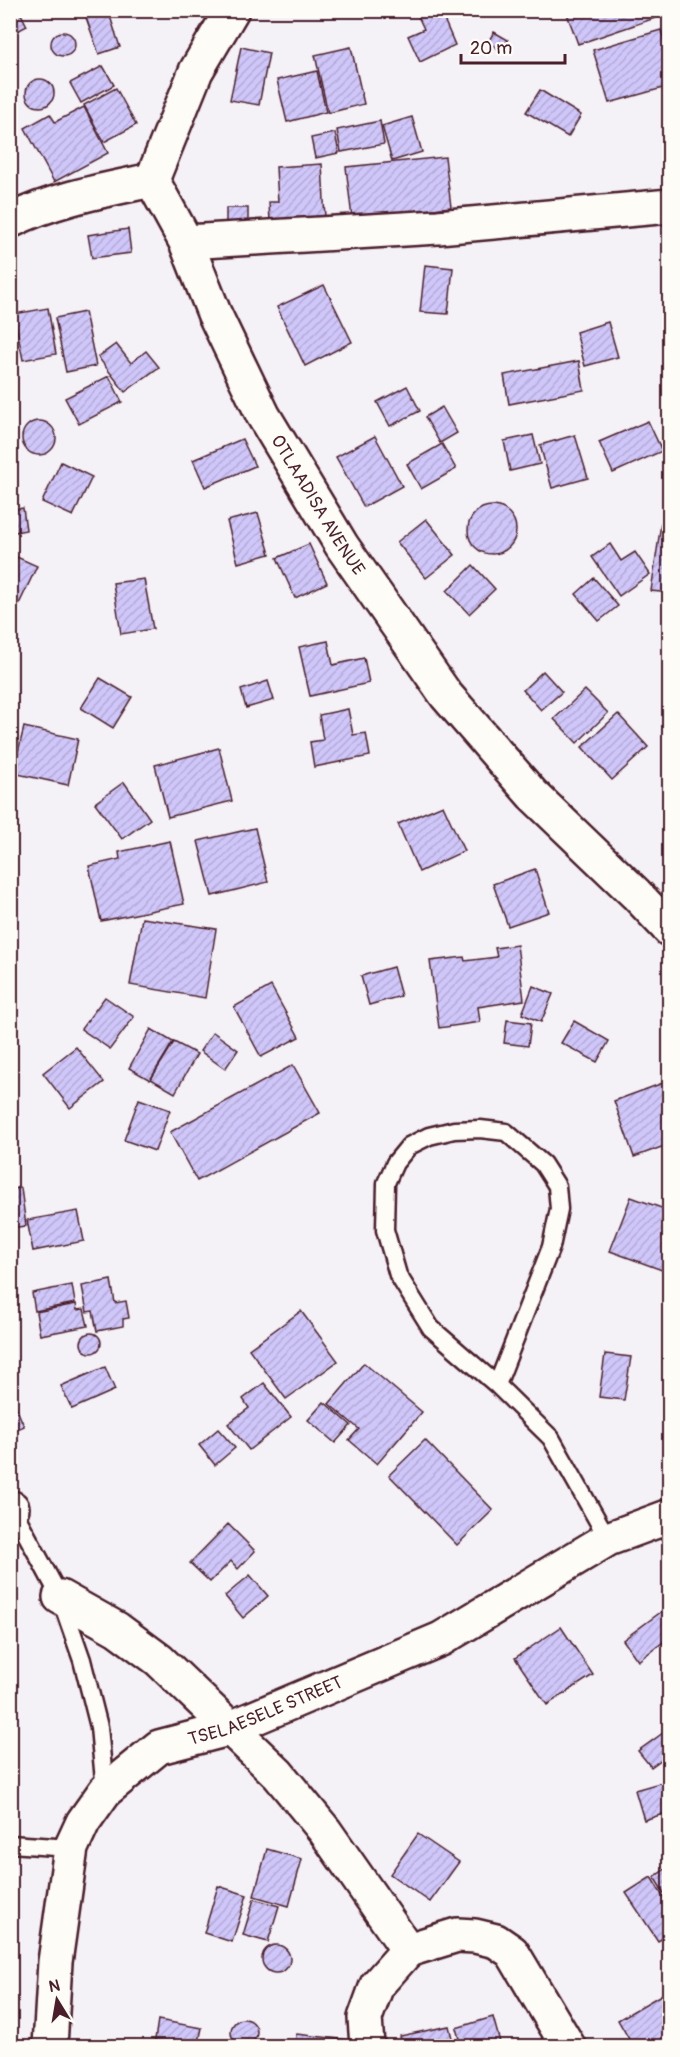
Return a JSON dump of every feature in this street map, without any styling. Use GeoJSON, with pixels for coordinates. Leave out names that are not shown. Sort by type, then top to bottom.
{"type":"FeatureCollection","features":[{"type":"Feature","properties":{"kind":"street"},"geometry":{"type":"LineString","coordinates":[[16,212],[152,180],[196,71],[232,10]]}},
{"type":"Feature","properties":{"kind":"street","name":"OTLAADISA AVENUE"},"geometry":{"type":"LineString","coordinates":[[152,180],[186,242],[214,313],[263,415],[342,546],[446,695],[532,794],[636,894],[669,930]]}},
{"type":"Feature","properties":{"kind":"street"},"geometry":{"type":"LineString","coordinates":[[186,242],[438,227],[669,206]]}},
{"type":"Feature","properties":{"kind":"street","name":"TSELAESELE STREET"},"geometry":{"type":"LineString","coordinates":[[50,2046],[55,1962],[71,1848],[83,1821],[105,1791],[159,1747],[228,1729],[441,1639],[608,1539],[669,1516]]}},
{"type":"Feature","properties":{"kind":"street"},"geometry":{"type":"LineString","coordinates":[[60,1598],[117,1629],[159,1660],[228,1729],[278,1774],[325,1831],[408,1950]]}},
{"type":"Feature","properties":{"kind":"street"},"geometry":{"type":"LineString","coordinates":[[367,2046],[364,2018],[377,1985],[408,1950],[457,1935],[476,1936],[496,1941],[512,1952],[568,2046]]}},
{"type":"Feature","properties":{"kind":"lane"},"geometry":{"type":"LineString","coordinates":[[497,1385],[551,1247],[559,1209],[557,1186],[543,1164],[506,1132],[480,1129],[454,1130],[429,1136],[409,1146],[394,1163],[386,1183],[385,1230],[398,1275],[431,1328],[497,1385],[551,1438],[608,1539]]}},
{"type":"Feature","properties":{"kind":"lane"},"geometry":{"type":"LineString","coordinates":[[11,1507],[60,1598],[82,1660],[99,1727],[105,1791]]}},
{"type":"Feature","properties":{"kind":"lane"},"geometry":{"type":"LineString","coordinates":[[10,1844],[71,1848]]}},
{"type":"Feature","properties":{"kind":"building"},"geometry":{"type":"Polygon","coordinates":[[[10,10],[19,10],[27,26],[10,35],[10,10]]]}},
{"type":"Feature","properties":{"kind":"building"},"geometry":{"type":"Polygon","coordinates":[[[108,10],[120,47],[99,54],[84,12],[108,10]]]}},
{"type":"Feature","properties":{"kind":"building"},"geometry":{"type":"Polygon","coordinates":[[[423,10],[440,10],[455,45],[420,62],[408,36],[424,29],[417,14],[423,10]]]}},
{"type":"Feature","properties":{"kind":"building"},"geometry":{"type":"Polygon","coordinates":[[[576,10],[652,10],[655,18],[578,44],[567,14],[576,10]]]}},
{"type":"Feature","properties":{"kind":"building"},"geometry":{"type":"Polygon","coordinates":[[[661,30],[670,60],[670,86],[609,103],[593,50],[661,30]]]}},
{"type":"Feature","properties":{"kind":"building"},"geometry":{"type":"Polygon","coordinates":[[[63,32],[71,36],[75,44],[71,52],[63,56],[55,52],[51,44],[55,36],[63,32]]]}},
{"type":"Feature","properties":{"kind":"building"},"geometry":{"type":"Polygon","coordinates":[[[494,32],[508,40],[501,51],[488,42],[494,32]]]}},
{"type":"Feature","properties":{"kind":"building"},"geometry":{"type":"Polygon","coordinates":[[[241,47],[269,53],[259,105],[230,100],[241,47]]]}},
{"type":"Feature","properties":{"kind":"building"},"geometry":{"type":"Polygon","coordinates":[[[351,47],[364,104],[328,113],[315,55],[351,47]]]}},
{"type":"Feature","properties":{"kind":"building"},"geometry":{"type":"Polygon","coordinates":[[[103,66],[114,85],[81,103],[70,83],[103,66]]]}},
{"type":"Feature","properties":{"kind":"building"},"geometry":{"type":"Polygon","coordinates":[[[317,71],[326,112],[287,122],[277,80],[317,71]]]}},
{"type":"Feature","properties":{"kind":"building"},"geometry":{"type":"Polygon","coordinates":[[[40,79],[50,83],[54,93],[50,103],[40,107],[30,103],[26,93],[30,83],[40,79]]]}},
{"type":"Feature","properties":{"kind":"building"},"geometry":{"type":"Polygon","coordinates":[[[116,88],[136,125],[104,142],[84,105],[116,88]]]}},
{"type":"Feature","properties":{"kind":"building"},"geometry":{"type":"Polygon","coordinates":[[[540,90],[581,115],[568,137],[526,112],[540,90]]]}},
{"type":"Feature","properties":{"kind":"building"},"geometry":{"type":"Polygon","coordinates":[[[84,107],[108,153],[54,182],[25,128],[50,114],[55,122],[84,107]]]}},
{"type":"Feature","properties":{"kind":"building"},"geometry":{"type":"Polygon","coordinates":[[[412,117],[422,152],[392,161],[382,126],[412,117]]]}},
{"type":"Feature","properties":{"kind":"building"},"geometry":{"type":"Polygon","coordinates":[[[380,121],[384,144],[341,152],[337,130],[380,121]]]}},
{"type":"Feature","properties":{"kind":"building"},"geometry":{"type":"Polygon","coordinates":[[[335,133],[339,153],[315,158],[311,138],[335,133]]]}},
{"type":"Feature","properties":{"kind":"building"},"geometry":{"type":"Polygon","coordinates":[[[445,157],[451,207],[352,218],[346,167],[445,157]]]}},
{"type":"Feature","properties":{"kind":"building"},"geometry":{"type":"Polygon","coordinates":[[[322,164],[325,218],[270,222],[269,202],[278,202],[276,167],[322,164]]]}},
{"type":"Feature","properties":{"kind":"building"},"geometry":{"type":"Polygon","coordinates":[[[226,208],[248,208],[248,226],[226,226],[226,208]]]}},
{"type":"Feature","properties":{"kind":"building"},"geometry":{"type":"Polygon","coordinates":[[[128,229],[131,253],[92,258],[88,235],[128,229]]]}},
{"type":"Feature","properties":{"kind":"building"},"geometry":{"type":"Polygon","coordinates":[[[425,265],[453,268],[448,314],[420,312],[425,265]]]}},
{"type":"Feature","properties":{"kind":"building"},"geometry":{"type":"Polygon","coordinates":[[[324,285],[352,342],[305,366],[277,307],[324,285]]]}},
{"type":"Feature","properties":{"kind":"building"},"geometry":{"type":"Polygon","coordinates":[[[48,308],[56,354],[23,360],[14,314],[48,308]]]}},
{"type":"Feature","properties":{"kind":"building"},"geometry":{"type":"Polygon","coordinates":[[[85,312],[96,366],[66,372],[55,318],[85,312]]]}},
{"type":"Feature","properties":{"kind":"building"},"geometry":{"type":"Polygon","coordinates":[[[608,322],[618,357],[585,366],[576,332],[608,322]]]}},
{"type":"Feature","properties":{"kind":"building"},"geometry":{"type":"Polygon","coordinates":[[[116,344],[131,363],[146,351],[159,367],[125,392],[98,357],[116,344]]]}},
{"type":"Feature","properties":{"kind":"building"},"geometry":{"type":"Polygon","coordinates":[[[579,361],[584,390],[509,404],[504,375],[579,361]]]}},
{"type":"Feature","properties":{"kind":"building"},"geometry":{"type":"Polygon","coordinates":[[[109,376],[122,402],[79,424],[65,398],[109,376]]]}},
{"type":"Feature","properties":{"kind":"building"},"geometry":{"type":"Polygon","coordinates":[[[407,386],[420,411],[390,426],[377,402],[407,386]]]}},
{"type":"Feature","properties":{"kind":"building"},"geometry":{"type":"Polygon","coordinates":[[[442,407],[457,433],[440,443],[425,417],[442,407]]]}},
{"type":"Feature","properties":{"kind":"building"},"geometry":{"type":"Polygon","coordinates":[[[39,421],[51,426],[56,438],[51,450],[39,455],[27,450],[22,438],[27,426],[39,421]]]}},
{"type":"Feature","properties":{"kind":"building"},"geometry":{"type":"Polygon","coordinates":[[[648,421],[662,451],[613,473],[599,442],[648,421]]]}},
{"type":"Feature","properties":{"kind":"building"},"geometry":{"type":"Polygon","coordinates":[[[533,435],[540,464],[510,471],[504,441],[533,435]]]}},
{"type":"Feature","properties":{"kind":"building"},"geometry":{"type":"Polygon","coordinates":[[[575,435],[588,478],[552,488],[540,445],[575,435]]]}},
{"type":"Feature","properties":{"kind":"building"},"geometry":{"type":"Polygon","coordinates":[[[375,436],[402,486],[364,507],[336,457],[375,436]]]}},
{"type":"Feature","properties":{"kind":"building"},"geometry":{"type":"Polygon","coordinates":[[[242,439],[255,466],[205,487],[193,460],[242,439]]]}},
{"type":"Feature","properties":{"kind":"building"},"geometry":{"type":"Polygon","coordinates":[[[442,444],[456,469],[421,489],[407,464],[442,444]]]}},
{"type":"Feature","properties":{"kind":"building"},"geometry":{"type":"Polygon","coordinates":[[[61,462],[92,477],[73,516],[42,502],[61,462]]]}},
{"type":"Feature","properties":{"kind":"building"},"geometry":{"type":"Polygon","coordinates":[[[487,506],[497,506],[512,516],[516,530],[515,539],[506,550],[497,554],[487,554],[472,544],[468,535],[468,525],[478,510],[487,506]]]}},
{"type":"Feature","properties":{"kind":"building"},"geometry":{"type":"Polygon","coordinates":[[[23,508],[26,530],[10,533],[10,510],[23,508]]]}},
{"type":"Feature","properties":{"kind":"building"},"geometry":{"type":"Polygon","coordinates":[[[258,513],[270,554],[238,563],[227,521],[258,513]]]}},
{"type":"Feature","properties":{"kind":"building"},"geometry":{"type":"Polygon","coordinates":[[[426,519],[455,555],[426,578],[397,542],[426,519]]]}},
{"type":"Feature","properties":{"kind":"building"},"geometry":{"type":"Polygon","coordinates":[[[661,523],[670,524],[670,593],[651,591],[661,523]]]}},
{"type":"Feature","properties":{"kind":"building"},"geometry":{"type":"Polygon","coordinates":[[[309,544],[327,583],[295,598],[277,558],[309,544]]]}},
{"type":"Feature","properties":{"kind":"building"},"geometry":{"type":"Polygon","coordinates":[[[610,544],[621,561],[635,552],[650,574],[619,596],[592,557],[610,544]]]}},
{"type":"Feature","properties":{"kind":"building"},"geometry":{"type":"Polygon","coordinates":[[[10,554],[37,566],[19,604],[10,600],[10,554]]]}},
{"type":"Feature","properties":{"kind":"building"},"geometry":{"type":"Polygon","coordinates":[[[473,565],[495,589],[469,614],[447,591],[473,565]]]}},
{"type":"Feature","properties":{"kind":"building"},"geometry":{"type":"Polygon","coordinates":[[[594,578],[618,606],[599,621],[576,594],[594,578]]]}},
{"type":"Feature","properties":{"kind":"building"},"geometry":{"type":"Polygon","coordinates":[[[144,579],[153,629],[121,634],[113,583],[144,579]]]}},
{"type":"Feature","properties":{"kind":"building"},"geometry":{"type":"Polygon","coordinates":[[[328,641],[333,665],[364,658],[369,683],[310,696],[299,647],[328,641]]]}},
{"type":"Feature","properties":{"kind":"building"},"geometry":{"type":"Polygon","coordinates":[[[543,671],[562,692],[541,710],[523,690],[543,671]]]}},
{"type":"Feature","properties":{"kind":"building"},"geometry":{"type":"Polygon","coordinates":[[[100,678],[132,697],[113,728],[81,708],[100,678]]]}},
{"type":"Feature","properties":{"kind":"building"},"geometry":{"type":"Polygon","coordinates":[[[268,681],[274,700],[246,708],[241,690],[268,681]]]}},
{"type":"Feature","properties":{"kind":"building"},"geometry":{"type":"Polygon","coordinates":[[[585,690],[608,713],[577,743],[554,719],[585,690]]]}},
{"type":"Feature","properties":{"kind":"building"},"geometry":{"type":"Polygon","coordinates":[[[348,709],[353,735],[366,733],[370,756],[314,767],[310,742],[323,740],[319,715],[348,709]]]}},
{"type":"Feature","properties":{"kind":"building"},"geometry":{"type":"Polygon","coordinates":[[[618,714],[648,747],[612,780],[582,747],[618,714]]]}},
{"type":"Feature","properties":{"kind":"building"},"geometry":{"type":"Polygon","coordinates":[[[24,727],[78,739],[68,785],[13,773],[24,727]]]}},
{"type":"Feature","properties":{"kind":"building"},"geometry":{"type":"Polygon","coordinates":[[[219,748],[232,801],[168,817],[155,765],[219,748]]]}},
{"type":"Feature","properties":{"kind":"building"},"geometry":{"type":"Polygon","coordinates":[[[124,782],[150,819],[122,839],[95,803],[124,782]]]}},
{"type":"Feature","properties":{"kind":"building"},"geometry":{"type":"Polygon","coordinates":[[[443,805],[464,851],[419,872],[398,824],[443,805]]]}},
{"type":"Feature","properties":{"kind":"building"},"geometry":{"type":"Polygon","coordinates":[[[255,828],[268,882],[212,896],[198,841],[255,828]]]}},
{"type":"Feature","properties":{"kind":"building"},"geometry":{"type":"Polygon","coordinates":[[[170,841],[184,904],[101,921],[89,866],[120,859],[119,852],[170,841]]]}},
{"type":"Feature","properties":{"kind":"building"},"geometry":{"type":"Polygon","coordinates":[[[535,869],[549,912],[508,926],[493,884],[535,869]]]}},
{"type":"Feature","properties":{"kind":"building"},"geometry":{"type":"Polygon","coordinates":[[[142,918],[216,929],[205,998],[130,985],[142,918]]]}},
{"type":"Feature","properties":{"kind":"building"},"geometry":{"type":"Polygon","coordinates":[[[517,945],[524,1000],[478,1007],[480,1022],[439,1028],[430,961],[464,957],[465,961],[497,957],[495,948],[517,945]]]}},
{"type":"Feature","properties":{"kind":"building"},"geometry":{"type":"Polygon","coordinates":[[[393,967],[401,996],[369,1005],[361,976],[393,967]]]}},
{"type":"Feature","properties":{"kind":"building"},"geometry":{"type":"Polygon","coordinates":[[[271,986],[299,1037],[261,1057],[234,1007],[271,986]]]}},
{"type":"Feature","properties":{"kind":"building"},"geometry":{"type":"Polygon","coordinates":[[[533,986],[553,994],[541,1022],[522,1014],[533,986]]]}},
{"type":"Feature","properties":{"kind":"building"},"geometry":{"type":"Polygon","coordinates":[[[105,997],[134,1017],[110,1049],[81,1029],[105,997]]]}},
{"type":"Feature","properties":{"kind":"building"},"geometry":{"type":"Polygon","coordinates":[[[507,1020],[531,1023],[528,1046],[504,1043],[507,1020]]]}},
{"type":"Feature","properties":{"kind":"building"},"geometry":{"type":"Polygon","coordinates":[[[574,1021],[609,1041],[597,1062],[561,1043],[574,1021]]]}},
{"type":"Feature","properties":{"kind":"building"},"geometry":{"type":"Polygon","coordinates":[[[151,1029],[173,1042],[150,1080],[129,1068],[151,1029]]]}},
{"type":"Feature","properties":{"kind":"building"},"geometry":{"type":"Polygon","coordinates":[[[213,1032],[238,1050],[225,1069],[200,1051],[213,1032]]]}},
{"type":"Feature","properties":{"kind":"building"},"geometry":{"type":"Polygon","coordinates":[[[174,1042],[197,1054],[175,1093],[151,1079],[174,1042]]]}},
{"type":"Feature","properties":{"kind":"building"},"geometry":{"type":"Polygon","coordinates":[[[76,1047],[104,1082],[70,1108],[43,1073],[76,1047]]]}},
{"type":"Feature","properties":{"kind":"building"},"geometry":{"type":"Polygon","coordinates":[[[293,1065],[320,1113],[197,1181],[170,1132],[293,1065]]]}},
{"type":"Feature","properties":{"kind":"building"},"geometry":{"type":"Polygon","coordinates":[[[663,1083],[670,1101],[670,1144],[634,1157],[614,1101],[663,1083]]]}},
{"type":"Feature","properties":{"kind":"building"},"geometry":{"type":"Polygon","coordinates":[[[139,1099],[170,1110],[155,1151],[124,1140],[139,1099]]]}},
{"type":"Feature","properties":{"kind":"building"},"geometry":{"type":"Polygon","coordinates":[[[21,1188],[26,1226],[10,1228],[10,1189],[21,1188]]]}},
{"type":"Feature","properties":{"kind":"building"},"geometry":{"type":"Polygon","coordinates":[[[631,1197],[670,1211],[670,1273],[610,1251],[631,1197]]]}},
{"type":"Feature","properties":{"kind":"building"},"geometry":{"type":"Polygon","coordinates":[[[78,1211],[84,1241],[33,1251],[27,1220],[78,1211]]]}},
{"type":"Feature","properties":{"kind":"building"},"geometry":{"type":"Polygon","coordinates":[[[111,1280],[115,1303],[126,1301],[129,1318],[123,1319],[123,1326],[97,1331],[93,1311],[87,1312],[82,1286],[111,1280]]]}},
{"type":"Feature","properties":{"kind":"building"},"geometry":{"type":"Polygon","coordinates":[[[72,1285],[75,1303],[35,1311],[32,1293],[72,1285]]]}},
{"type":"Feature","properties":{"kind":"building"},"geometry":{"type":"Polygon","coordinates":[[[76,1304],[77,1310],[84,1309],[88,1326],[40,1335],[36,1312],[76,1304]]]}},
{"type":"Feature","properties":{"kind":"building"},"geometry":{"type":"Polygon","coordinates":[[[301,1311],[338,1361],[286,1399],[249,1349],[301,1311]]]}},
{"type":"Feature","properties":{"kind":"building"},"geometry":{"type":"Polygon","coordinates":[[[91,1333],[98,1336],[101,1343],[98,1350],[91,1353],[84,1350],[81,1343],[84,1336],[91,1333]]]}},
{"type":"Feature","properties":{"kind":"building"},"geometry":{"type":"Polygon","coordinates":[[[670,1345],[670,1364],[663,1362],[670,1345]]]}},
{"type":"Feature","properties":{"kind":"building"},"geometry":{"type":"Polygon","coordinates":[[[605,1354],[631,1357],[624,1400],[599,1397],[605,1354]]]}},
{"type":"Feature","properties":{"kind":"building"},"geometry":{"type":"Polygon","coordinates":[[[364,1363],[422,1412],[377,1464],[349,1440],[359,1429],[329,1404],[364,1363]]]}},
{"type":"Feature","properties":{"kind":"building"},"geometry":{"type":"Polygon","coordinates":[[[105,1367],[115,1390],[72,1409],[61,1386],[105,1367]]]}},
{"type":"Feature","properties":{"kind":"building"},"geometry":{"type":"Polygon","coordinates":[[[264,1383],[291,1417],[249,1450],[228,1424],[249,1408],[243,1399],[264,1383]]]}},
{"type":"Feature","properties":{"kind":"building"},"geometry":{"type":"Polygon","coordinates":[[[13,1400],[24,1426],[10,1432],[10,1401],[13,1400]]]}},
{"type":"Feature","properties":{"kind":"building"},"geometry":{"type":"Polygon","coordinates":[[[324,1402],[351,1425],[335,1443],[308,1420],[324,1402]]]}},
{"type":"Feature","properties":{"kind":"building"},"geometry":{"type":"Polygon","coordinates":[[[218,1429],[235,1448],[215,1465],[199,1445],[218,1429]]]}},
{"type":"Feature","properties":{"kind":"building"},"geometry":{"type":"Polygon","coordinates":[[[425,1440],[493,1510],[457,1545],[389,1475],[425,1440]]]}},
{"type":"Feature","properties":{"kind":"building"},"geometry":{"type":"Polygon","coordinates":[[[228,1524],[255,1551],[238,1569],[231,1561],[210,1582],[190,1563],[228,1524]]]}},
{"type":"Feature","properties":{"kind":"building"},"geometry":{"type":"Polygon","coordinates":[[[250,1575],[268,1596],[243,1618],[225,1596],[250,1575]]]}},
{"type":"Feature","properties":{"kind":"building"},"geometry":{"type":"Polygon","coordinates":[[[665,1609],[670,1616],[670,1637],[638,1661],[623,1640],[665,1609]]]}},
{"type":"Feature","properties":{"kind":"building"},"geometry":{"type":"Polygon","coordinates":[[[561,1627],[593,1675],[547,1705],[515,1658],[561,1627]]]}},
{"type":"Feature","properties":{"kind":"building"},"geometry":{"type":"Polygon","coordinates":[[[663,1733],[670,1742],[670,1753],[651,1767],[638,1751],[663,1733]]]}},
{"type":"Feature","properties":{"kind":"building"},"geometry":{"type":"Polygon","coordinates":[[[670,1780],[670,1812],[644,1820],[635,1790],[670,1780]]]}},
{"type":"Feature","properties":{"kind":"building"},"geometry":{"type":"Polygon","coordinates":[[[418,1834],[459,1862],[430,1902],[390,1874],[418,1834]]]}},
{"type":"Feature","properties":{"kind":"building"},"geometry":{"type":"Polygon","coordinates":[[[267,1849],[302,1859],[289,1906],[254,1896],[267,1849]]]}},
{"type":"Feature","properties":{"kind":"building"},"geometry":{"type":"Polygon","coordinates":[[[670,1866],[670,1903],[654,1877],[670,1866]]]}},
{"type":"Feature","properties":{"kind":"building"},"geometry":{"type":"Polygon","coordinates":[[[651,1877],[670,1908],[670,1934],[658,1941],[626,1893],[651,1877]]]}},
{"type":"Feature","properties":{"kind":"building"},"geometry":{"type":"Polygon","coordinates":[[[218,1886],[247,1895],[232,1942],[204,1933],[218,1886]]]}},
{"type":"Feature","properties":{"kind":"building"},"geometry":{"type":"Polygon","coordinates":[[[254,1899],[279,1906],[268,1942],[243,1935],[254,1899]]]}},
{"type":"Feature","properties":{"kind":"building"},"geometry":{"type":"Polygon","coordinates":[[[276,1945],[286,1949],[290,1959],[286,1969],[276,1973],[266,1969],[262,1959],[266,1949],[276,1945]]]}},
{"type":"Feature","properties":{"kind":"building"},"geometry":{"type":"Polygon","coordinates":[[[666,1992],[670,1998],[670,2046],[633,2046],[618,2020],[666,1992]]]}},
{"type":"Feature","properties":{"kind":"building"},"geometry":{"type":"Polygon","coordinates":[[[493,2017],[501,2046],[477,2046],[476,2044],[461,2046],[456,2028],[493,2017]]]}},
{"type":"Feature","properties":{"kind":"building"},"geometry":{"type":"Polygon","coordinates":[[[244,2019],[253,2023],[257,2032],[253,2041],[244,2045],[235,2041],[231,2032],[235,2023],[244,2019]]]}},
{"type":"Feature","properties":{"kind":"building"},"geometry":{"type":"Polygon","coordinates":[[[158,2020],[202,2028],[198,2046],[154,2046],[158,2020]]]}},
{"type":"Feature","properties":{"kind":"building"},"geometry":{"type":"Polygon","coordinates":[[[449,2026],[454,2046],[402,2046],[400,2036],[449,2026]]]}},
{"type":"Feature","properties":{"kind":"building"},"geometry":{"type":"Polygon","coordinates":[[[296,2034],[348,2040],[347,2046],[295,2046],[296,2034]]]}},
{"type":"Feature","properties":{"kind":"building"},"geometry":{"type":"Polygon","coordinates":[[[147,2044],[147,2046],[101,2046],[101,2045],[147,2044]]]}}]}
